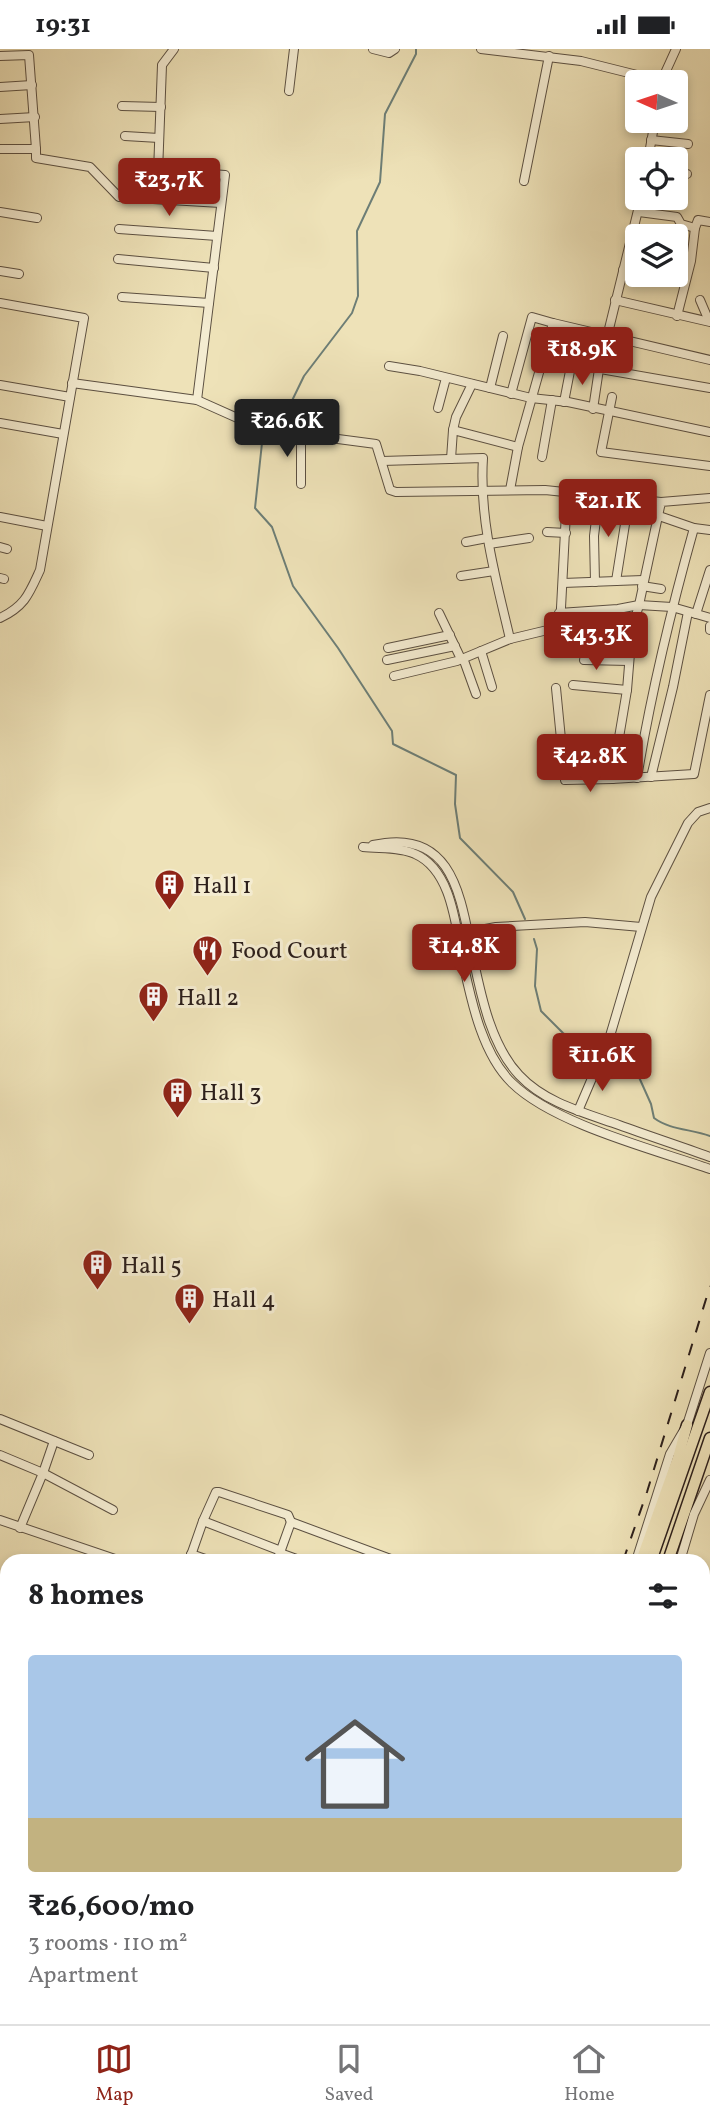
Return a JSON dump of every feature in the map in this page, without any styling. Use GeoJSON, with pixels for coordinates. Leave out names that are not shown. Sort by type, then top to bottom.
{"type":"FeatureCollection","features":[{"type":"Feature","properties":{"kind":"highway"},"geometry":{"type":"LineString","coordinates":[[653,1554],[710,1392]]}},
{"type":"Feature","properties":{"kind":"highway"},"geometry":{"type":"LineString","coordinates":[[641,1554],[678,1458],[687,1425]]}},
{"type":"Feature","properties":{"kind":"highway"},"geometry":{"type":"LineString","coordinates":[[670,1554],[710,1438]]}},
{"type":"Feature","properties":{"kind":"highway"},"geometry":{"type":"LineString","coordinates":[[699,1472],[710,1451]]}},
{"type":"Feature","properties":{"kind":"street"},"geometry":{"type":"LineString","coordinates":[[157,199],[162,65],[174,49]]}},
{"type":"Feature","properties":{"kind":"street"},"geometry":{"type":"LineString","coordinates":[[289,91],[294,49]]}},
{"type":"Feature","properties":{"kind":"street"},"geometry":{"type":"LineString","coordinates":[[373,49],[389,53],[395,49]]}},
{"type":"Feature","properties":{"kind":"street"},"geometry":{"type":"LineString","coordinates":[[481,49],[538,52],[625,73]]}},
{"type":"Feature","properties":{"kind":"street"},"geometry":{"type":"LineString","coordinates":[[573,60],[575,49]]}},
{"type":"Feature","properties":{"kind":"street"},"geometry":{"type":"LineString","coordinates":[[666,70],[676,49]]}},
{"type":"Feature","properties":{"kind":"street"},"geometry":{"type":"LineString","coordinates":[[0,56],[29,55],[36,158],[90,167],[119,197],[221,203]]}},
{"type":"Feature","properties":{"kind":"street"},"geometry":{"type":"LineString","coordinates":[[524,181],[549,56]]}},
{"type":"Feature","properties":{"kind":"street"},"geometry":{"type":"LineString","coordinates":[[0,87],[32,85]]}},
{"type":"Feature","properties":{"kind":"street"},"geometry":{"type":"LineString","coordinates":[[122,106],[160,107]]}},
{"type":"Feature","properties":{"kind":"street"},"geometry":{"type":"LineString","coordinates":[[0,119],[35,117]]}},
{"type":"Feature","properties":{"kind":"street"},"geometry":{"type":"LineString","coordinates":[[650,147],[652,133]]}},
{"type":"Feature","properties":{"kind":"street"},"geometry":{"type":"LineString","coordinates":[[125,136],[159,138]]}},
{"type":"Feature","properties":{"kind":"street"},"geometry":{"type":"LineString","coordinates":[[651,140],[688,144]]}},
{"type":"Feature","properties":{"kind":"street"},"geometry":{"type":"LineString","coordinates":[[0,149],[36,149]]}},
{"type":"Feature","properties":{"kind":"street"},"geometry":{"type":"LineString","coordinates":[[127,170],[225,175],[197,400]]}},
{"type":"Feature","properties":{"kind":"street"},"geometry":{"type":"LineString","coordinates":[[0,212],[37,218]]}},
{"type":"Feature","properties":{"kind":"street"},"geometry":{"type":"LineString","coordinates":[[607,337],[639,212],[677,217],[681,224],[695,228]]}},
{"type":"Feature","properties":{"kind":"street"},"geometry":{"type":"LineString","coordinates":[[677,316],[691,261],[695,228],[698,221],[710,222]]}},
{"type":"Feature","properties":{"kind":"street"},"geometry":{"type":"LineString","coordinates":[[119,229],[217,236]]}},
{"type":"Feature","properties":{"kind":"street"},"geometry":{"type":"LineString","coordinates":[[118,260],[214,268]]}},
{"type":"Feature","properties":{"kind":"street"},"geometry":{"type":"LineString","coordinates":[[0,271],[19,274]]}},
{"type":"Feature","properties":{"kind":"street"},"geometry":{"type":"LineString","coordinates":[[122,296],[209,303]]}},
{"type":"Feature","properties":{"kind":"street"},"geometry":{"type":"LineString","coordinates":[[615,300],[709,321]]}},
{"type":"Feature","properties":{"kind":"street"},"geometry":{"type":"LineString","coordinates":[[700,300],[709,321]]}},
{"type":"Feature","properties":{"kind":"street"},"geometry":{"type":"LineString","coordinates":[[0,303],[83,318],[40,570],[25,601],[0,618]]}},
{"type":"Feature","properties":{"kind":"street"},"geometry":{"type":"LineString","coordinates":[[511,394],[532,317],[710,360]]}},
{"type":"Feature","properties":{"kind":"street"},"geometry":{"type":"LineString","coordinates":[[510,490],[518,447],[553,323]]}},
{"type":"Feature","properties":{"kind":"street"},"geometry":{"type":"LineString","coordinates":[[490,389],[503,336]]}},
{"type":"Feature","properties":{"kind":"street"},"geometry":{"type":"LineString","coordinates":[[544,359],[710,388]]}},
{"type":"Feature","properties":{"kind":"street"},"geometry":{"type":"LineString","coordinates":[[389,366],[511,394],[710,432]]}},
{"type":"Feature","properties":{"kind":"street"},"geometry":{"type":"LineString","coordinates":[[593,409],[599,369]]}},
{"type":"Feature","properties":{"kind":"street"},"geometry":{"type":"LineString","coordinates":[[564,402],[570,371]]}},
{"type":"Feature","properties":{"kind":"street"},"geometry":{"type":"LineString","coordinates":[[438,408],[446,378]]}},
{"type":"Feature","properties":{"kind":"street"},"geometry":{"type":"LineString","coordinates":[[72,383],[197,400],[272,430],[376,444],[390,490],[396,492],[510,490],[661,502],[710,498]]}},
{"type":"Feature","properties":{"kind":"street"},"geometry":{"type":"LineString","coordinates":[[451,459],[456,417],[472,384]]}},
{"type":"Feature","properties":{"kind":"street"},"geometry":{"type":"LineString","coordinates":[[0,386],[70,397]]}},
{"type":"Feature","properties":{"kind":"street"},"geometry":{"type":"LineString","coordinates":[[612,397],[601,452],[710,466]]}},
{"type":"Feature","properties":{"kind":"street"},"geometry":{"type":"LineString","coordinates":[[542,457],[552,400]]}},
{"type":"Feature","properties":{"kind":"street"},"geometry":{"type":"LineString","coordinates":[[0,423],[63,434]]}},
{"type":"Feature","properties":{"kind":"street"},"geometry":{"type":"LineString","coordinates":[[453,430],[518,447]]}},
{"type":"Feature","properties":{"kind":"street"},"geometry":{"type":"LineString","coordinates":[[302,435],[302,484]]}},
{"type":"Feature","properties":{"kind":"street"},"geometry":{"type":"LineString","coordinates":[[382,461],[483,459],[481,490],[488,541],[510,639]]}},
{"type":"Feature","properties":{"kind":"street"},"geometry":{"type":"LineString","coordinates":[[560,627],[568,493]]}},
{"type":"Feature","properties":{"kind":"street"},"geometry":{"type":"LineString","coordinates":[[594,582],[593,536],[599,496]]}},
{"type":"Feature","properties":{"kind":"street"},"geometry":{"type":"LineString","coordinates":[[616,581],[629,499]]}},
{"type":"Feature","properties":{"kind":"street"},"geometry":{"type":"LineString","coordinates":[[612,779],[627,690],[632,629],[661,502]]}},
{"type":"Feature","properties":{"kind":"street"},"geometry":{"type":"LineString","coordinates":[[659,516],[694,528],[710,530]]}},
{"type":"Feature","properties":{"kind":"street"},"geometry":{"type":"LineString","coordinates":[[0,517],[47,526]]}},
{"type":"Feature","properties":{"kind":"street"},"geometry":{"type":"LineString","coordinates":[[637,778],[647,718],[672,607],[694,528]]}},
{"type":"Feature","properties":{"kind":"street"},"geometry":{"type":"LineString","coordinates":[[547,532],[566,533]]}},
{"type":"Feature","properties":{"kind":"street"},"geometry":{"type":"LineString","coordinates":[[467,542],[529,538]]}},
{"type":"Feature","properties":{"kind":"street"},"geometry":{"type":"LineString","coordinates":[[651,777],[692,613],[710,570]]}},
{"type":"Feature","properties":{"kind":"street"},"geometry":{"type":"LineString","coordinates":[[461,576],[494,571]]}},
{"type":"Feature","properties":{"kind":"street"},"geometry":{"type":"LineString","coordinates":[[563,583],[616,581],[643,583],[661,589]]}},
{"type":"Feature","properties":{"kind":"street"},"geometry":{"type":"LineString","coordinates":[[559,613],[639,605],[672,607],[710,618]]}},
{"type":"Feature","properties":{"kind":"street"},"geometry":{"type":"LineString","coordinates":[[439,613],[462,658],[476,694]]}},
{"type":"Feature","properties":{"kind":"street"},"geometry":{"type":"LineString","coordinates":[[394,676],[462,658],[510,639],[560,627],[632,629]]}},
{"type":"Feature","properties":{"kind":"street"},"geometry":{"type":"LineString","coordinates":[[388,648],[450,635]]}},
{"type":"Feature","properties":{"kind":"street"},"geometry":{"type":"LineString","coordinates":[[387,660],[455,646]]}},
{"type":"Feature","properties":{"kind":"street"},"geometry":{"type":"LineString","coordinates":[[481,651],[492,687]]}},
{"type":"Feature","properties":{"kind":"street"},"geometry":{"type":"LineString","coordinates":[[584,660],[629,661]]}},
{"type":"Feature","properties":{"kind":"street"},"geometry":{"type":"LineString","coordinates":[[573,685],[627,690]]}},
{"type":"Feature","properties":{"kind":"street"},"geometry":{"type":"LineString","coordinates":[[556,688],[565,780],[694,774],[710,695]]}},
{"type":"Feature","properties":{"kind":"street"},"geometry":{"type":"LineString","coordinates":[[700,744],[710,746]]}},
{"type":"Feature","properties":{"kind":"street"},"geometry":{"type":"LineString","coordinates":[[587,748],[617,750]]}},
{"type":"Feature","properties":{"kind":"street"},"geometry":{"type":"LineString","coordinates":[[578,1111],[610,1036],[651,897],[688,823],[698,812],[710,808]]}},
{"type":"Feature","properties":{"kind":"street"},"geometry":{"type":"LineString","coordinates":[[710,1157],[578,1111],[544,1095],[520,1076],[503,1052],[490,1023],[457,887],[442,863],[426,848],[405,843],[382,843],[363,847],[404,850],[418,855],[433,869],[447,890],[480,1026],[493,1056],[511,1082],[539,1105],[582,1124],[710,1169]]}},
{"type":"Feature","properties":{"kind":"street"},"geometry":{"type":"LineString","coordinates":[[458,934],[496,927],[585,922],[641,927]]}},
{"type":"Feature","properties":{"kind":"street"},"geometry":{"type":"LineString","coordinates":[[687,1425],[710,1353]]}},
{"type":"Feature","properties":{"kind":"street"},"geometry":{"type":"LineString","coordinates":[[0,1419],[89,1455]]}},
{"type":"Feature","properties":{"kind":"street"},"geometry":{"type":"LineString","coordinates":[[20,1528],[54,1441]]}},
{"type":"Feature","properties":{"kind":"street"},"geometry":{"type":"LineString","coordinates":[[0,1455],[43,1473],[113,1510]]}},
{"type":"Feature","properties":{"kind":"street"},"geometry":{"type":"LineString","coordinates":[[682,1554],[694,1514],[710,1480]]}},
{"type":"Feature","properties":{"kind":"street"},"geometry":{"type":"LineString","coordinates":[[191,1554],[216,1492],[288,1515],[291,1522],[279,1554]]}},
{"type":"Feature","properties":{"kind":"street"},"geometry":{"type":"LineString","coordinates":[[0,1520],[100,1554]]}},
{"type":"Feature","properties":{"kind":"street"},"geometry":{"type":"LineString","coordinates":[[203,1521],[277,1554]]}},
{"type":"Feature","properties":{"kind":"street"},"geometry":{"type":"LineString","coordinates":[[291,1522],[369,1554]]}},
{"type":"Feature","properties":{"kind":"waterway"},"geometry":{"type":"LineString","coordinates":[[275,426],[286,413],[304,376],[352,313],[358,296],[357,231],[380,182],[385,114],[416,54],[416,49]]}},
{"type":"Feature","properties":{"kind":"waterway"},"geometry":{"type":"LineString","coordinates":[[269,434],[262,443],[255,508],[272,527],[293,586],[338,648],[392,731],[393,744],[456,775],[455,804],[460,838],[513,892],[525,919]]}},
{"type":"Feature","properties":{"kind":"waterway"},"geometry":{"type":"LineString","coordinates":[[534,939],[537,949],[535,986],[541,1011],[563,1033],[596,1059]]}},
{"type":"Feature","properties":{"kind":"waterway"},"geometry":{"type":"LineString","coordinates":[[601,1062],[638,1075],[654,1118],[674,1127],[710,1136]]}},
{"type":"Feature","properties":{"kind":"railway"},"geometry":{"type":"LineString","coordinates":[[625,1554],[710,1286]]}},
{"type":"Feature","properties":{"kind":"place","name":"Hall 1"},"geometry":{"type":"Point","coordinates":[170,912]}},
{"type":"Feature","properties":{"kind":"place","name":"Food Court"},"geometry":{"type":"Point","coordinates":[208,977]}},
{"type":"Feature","properties":{"kind":"place","name":"Hall 2"},"geometry":{"type":"Point","coordinates":[154,1024]}},
{"type":"Feature","properties":{"kind":"place","name":"Hall 3"},"geometry":{"type":"Point","coordinates":[177,1119]}},
{"type":"Feature","properties":{"kind":"place","name":"Hall 5"},"geometry":{"type":"Point","coordinates":[98,1292]}},
{"type":"Feature","properties":{"kind":"place","name":"Hall 4"},"geometry":{"type":"Point","coordinates":[189,1326]}}]}
